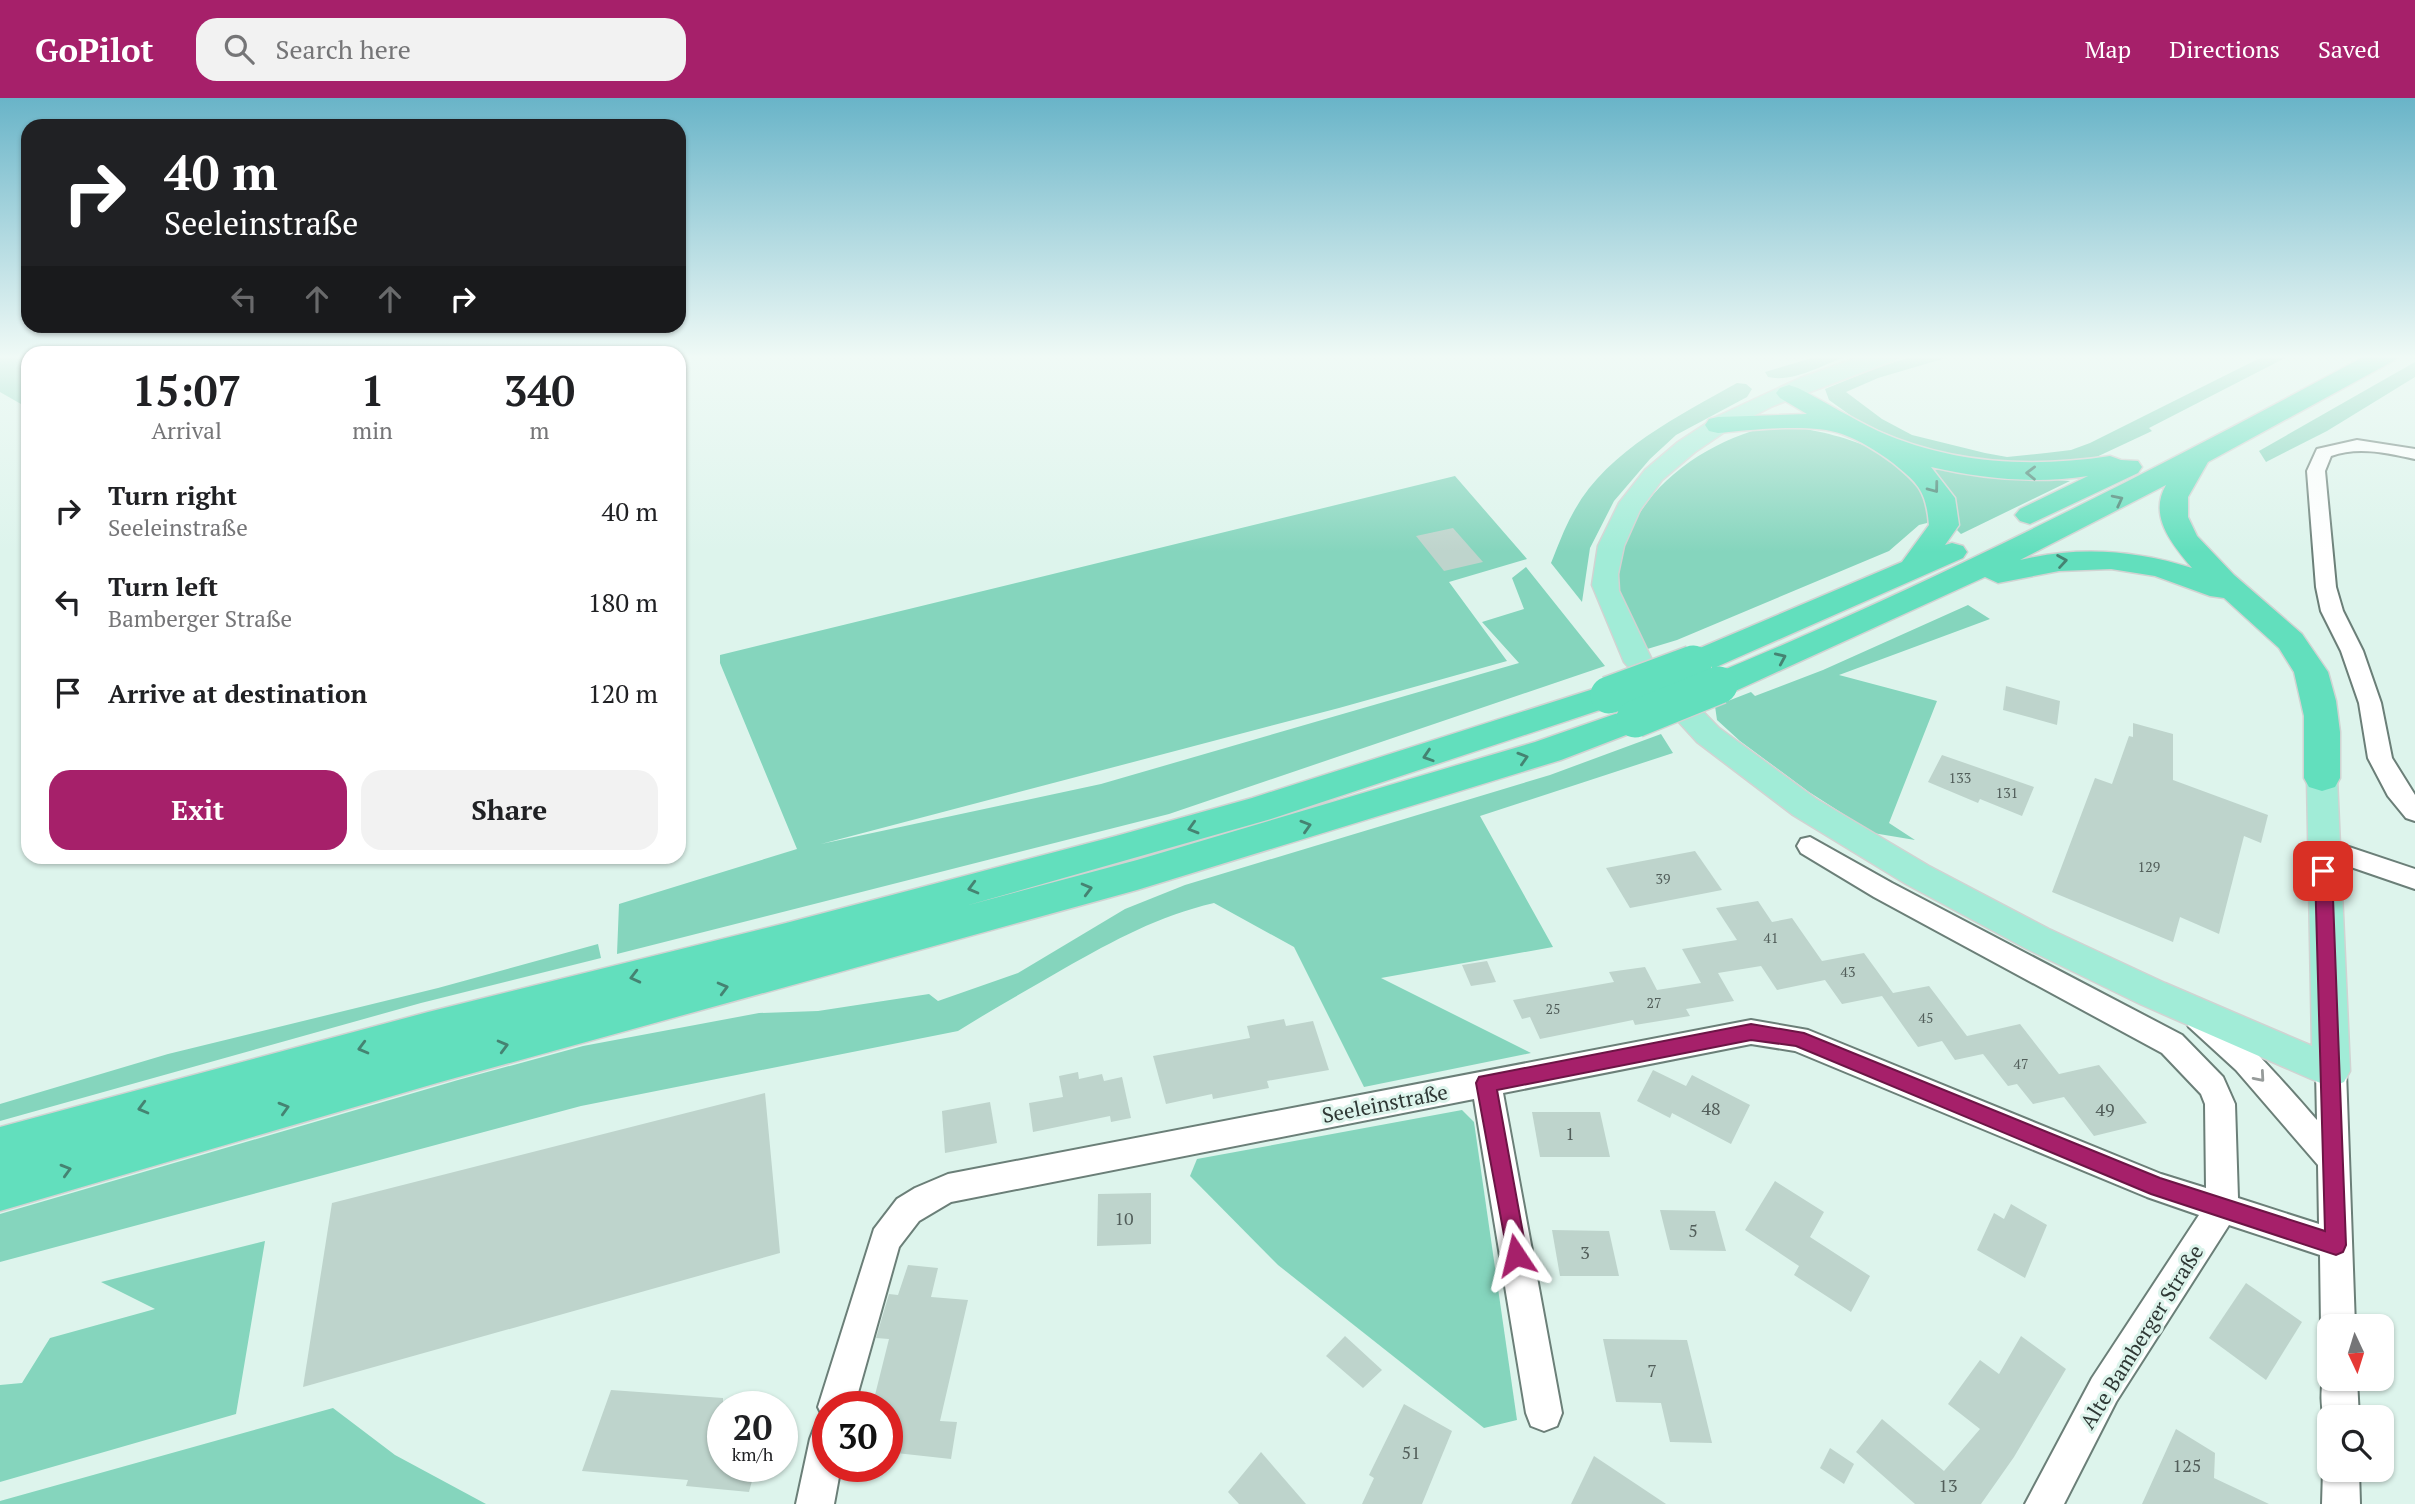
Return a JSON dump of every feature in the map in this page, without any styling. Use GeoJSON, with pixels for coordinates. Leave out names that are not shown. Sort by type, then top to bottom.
{"type":"FeatureCollection","features":[{"type":"Feature","properties":{"kind":"highway"},"geometry":{"type":"LineString","coordinates":[[1718,425],[1799,421],[1851,428]]}},
{"type":"Feature","properties":{"kind":"highway"},"geometry":{"type":"LineString","coordinates":[[1838,421],[1884,443],[1936,459],[1990,470],[2033,474],[2071,471],[2147,457]]}},
{"type":"Feature","properties":{"kind":"highway"},"geometry":{"type":"LineString","coordinates":[[0,1148],[428,1030],[786,939],[1116,850],[1622,707],[1719,685],[1918,582],[2214,421]]}},
{"type":"Feature","properties":{"kind":"highway"},"geometry":{"type":"LineString","coordinates":[[0,1189],[437,1064],[1137,875],[1548,751],[1693,664],[1918,582],[2196,460],[2267,421]]}},
{"type":"Feature","properties":{"kind":"highway"},"geometry":{"type":"LineString","coordinates":[[1884,443],[1921,472],[1941,498],[1944,525],[1918,582]]}},
{"type":"Feature","properties":{"kind":"highway"},"geometry":{"type":"LineString","coordinates":[[2196,460],[2173,498],[2174,521],[2198,558],[2268,617],[2305,658],[2317,687],[2322,720],[2322,778]]}},
{"type":"Feature","properties":{"kind":"highway"},"geometry":{"type":"LineString","coordinates":[[1918,582],[2080,558],[2123,559],[2178,571],[2244,599]]}},
{"type":"Feature","properties":{"kind":"main road"},"geometry":{"type":"LineString","coordinates":[[1728,421],[1700,435],[1659,468],[1633,500],[1615,531],[1606,565],[1605,589],[1612,616],[1631,652],[1660,689],[1702,729],[1767,780],[1878,853],[2027,934],[2193,1013],[2331,1071],[2322,847],[2322,778]]}},
{"type":"Feature","properties":{"kind":"street"},"geometry":{"type":"LineString","coordinates":[[2415,454],[2372,446],[2335,447],[2323,453],[2316,471],[2326,587],[2332,611],[2352,652],[2370,702],[2380,758],[2397,790],[2415,812]]}},
{"type":"Feature","properties":{"kind":"street"},"geometry":{"type":"LineString","coordinates":[[1810,846],[1883,890],[2172,1044],[2213,1086],[2220,1104],[2222,1208]]}},
{"type":"Feature","properties":{"kind":"street"},"geometry":{"type":"LineString","coordinates":[[2322,847],[2415,879]]}},
{"type":"Feature","properties":{"kind":"street"},"geometry":{"type":"LineString","coordinates":[[2193,1013],[2246,1061],[2333,1160]]}},
{"type":"Feature","properties":{"kind":"street","name":"Seeleinstraße"},"geometry":{"type":"LineString","coordinates":[[841,1391],[885,1240],[908,1210],[948,1188],[1751,1032],[1798,1039],[2158,1187],[2336,1245]]}},
{"type":"Feature","properties":{"kind":"street"},"geometry":{"type":"LineString","coordinates":[[2331,1071],[2339,1314]]}},
{"type":"Feature","properties":{"kind":"street"},"geometry":{"type":"LineString","coordinates":[[1486,1083],[1544,1413]]}},
{"type":"Feature","properties":{"kind":"street","name":"Alte Bamberger Straße"},"geometry":{"type":"LineString","coordinates":[[2043,1504],[2104,1390],[2222,1208]]}},
{"type":"Feature","properties":{"kind":"street"},"geometry":{"type":"LineString","coordinates":[[814,1504],[819,1482]]}},
{"type":"Feature","properties":{"kind":"street"},"geometry":{"type":"LineString","coordinates":[[2341,1482],[2341,1504]]}},
{"type":"Feature","properties":{"kind":"green space"},"geometry":{"type":"Polygon","coordinates":[[[1703,421],[1676,435],[1650,459],[1614,501],[1590,548],[1582,602],[1551,563],[1570,519],[1587,491],[1604,471],[1624,453],[1668,422],[1703,421]]]}},
{"type":"Feature","properties":{"kind":"green space"},"geometry":{"type":"Polygon","coordinates":[[[1858,421],[1885,421],[1912,435],[2007,457],[2071,450],[2135,421],[2163,421],[2149,428],[2152,431],[2090,460],[2068,466],[1966,462],[1902,441],[1858,421]]]}},
{"type":"Feature","properties":{"kind":"green space"},"geometry":{"type":"Polygon","coordinates":[[[2312,421],[2344,421],[2266,462],[2259,451],[2312,421]]]}},
{"type":"Feature","properties":{"kind":"green space"},"geometry":{"type":"Polygon","coordinates":[[[1770,426],[1827,434],[1889,457],[1905,468],[1919,483],[1931,510],[1927,523],[1919,525],[1889,551],[1677,640],[1644,650],[1619,591],[1621,560],[1630,531],[1645,506],[1664,483],[1688,463],[1714,447],[1770,426]]]}},
{"type":"Feature","properties":{"kind":"green space"},"geometry":{"type":"Polygon","coordinates":[[[1917,460],[1975,475],[2070,481],[1961,534],[1917,460]]]}},
{"type":"Feature","properties":{"kind":"green space"},"geometry":{"type":"Polygon","coordinates":[[[1455,476],[1527,559],[1449,582],[1507,661],[1339,708],[821,844],[1101,784],[1519,663],[1482,622],[1524,609],[1512,578],[1526,567],[1605,666],[1169,814],[617,954],[619,904],[797,849],[720,663],[720,655],[1455,476]]]}},
{"type":"Feature","properties":{"kind":"green space"},"geometry":{"type":"Polygon","coordinates":[[[1968,605],[1990,619],[1839,675],[1937,701],[1889,823],[1915,840],[1873,833],[1809,792],[1740,741],[1717,720],[1715,706],[1751,692],[1755,696],[1823,670],[1968,605]]]}},
{"type":"Feature","properties":{"kind":"green space"},"geometry":{"type":"Polygon","coordinates":[[[1661,734],[1673,753],[1480,816],[1553,947],[1381,978],[1531,1053],[1364,1087],[1294,947],[1214,903],[1155,922],[1119,939],[958,1031],[581,1106],[0,1262],[0,1214],[583,1046],[759,1013],[818,1011],[929,994],[938,1001],[1018,973],[1125,909],[1185,885],[1550,775],[1661,734]]]}},
{"type":"Feature","properties":{"kind":"green space"},"geometry":{"type":"Polygon","coordinates":[[[598,944],[601,958],[421,1003],[0,1121],[0,1104],[168,1054],[438,988],[598,944]]]}},
{"type":"Feature","properties":{"kind":"green space"},"geometry":{"type":"Polygon","coordinates":[[[1462,1110],[1474,1122],[1517,1420],[1484,1428],[1278,1265],[1190,1176],[1197,1159],[1462,1110]]]}},
{"type":"Feature","properties":{"kind":"green space"},"geometry":{"type":"Polygon","coordinates":[[[265,1241],[236,1414],[0,1482],[0,1385],[22,1383],[50,1338],[155,1309],[101,1282],[265,1241]]]}},
{"type":"Feature","properties":{"kind":"green space"},"geometry":{"type":"Polygon","coordinates":[[[333,1408],[395,1455],[486,1504],[0,1504],[0,1501],[333,1408]]]}},
{"type":"Feature","properties":{"kind":"building"},"geometry":{"type":"Polygon","coordinates":[[[1453,528],[1483,562],[1444,571],[1416,536],[1453,528]]]}},
{"type":"Feature","properties":{"kind":"building"},"geometry":{"type":"Polygon","coordinates":[[[2006,686],[2060,701],[2057,725],[2003,710],[2006,686]]]}},
{"type":"Feature","properties":{"kind":"building"},"geometry":{"type":"Polygon","coordinates":[[[2133,723],[2173,734],[2173,780],[2268,815],[2261,843],[2244,836],[2219,934],[2180,917],[2173,942],[2052,892],[2095,778],[2112,784],[2129,736],[2133,737],[2133,723]]]}},
{"type":"Feature","properties":{"kind":"building"},"geometry":{"type":"Polygon","coordinates":[[[1942,755],[2034,787],[2022,816],[1980,799],[1978,803],[1928,782],[1942,755]]]}},
{"type":"Feature","properties":{"kind":"building"},"geometry":{"type":"Polygon","coordinates":[[[1695,851],[1722,890],[1630,908],[1606,868],[1695,851]]]}},
{"type":"Feature","properties":{"kind":"building"},"geometry":{"type":"Polygon","coordinates":[[[1758,901],[1772,922],[1792,918],[1822,961],[1864,953],[1893,993],[1929,986],[1967,1036],[2020,1024],[2059,1074],[2099,1065],[2147,1123],[2094,1136],[2064,1097],[2033,1104],[2017,1084],[2008,1086],[1983,1054],[1955,1060],[1942,1041],[1918,1047],[1882,996],[1842,1004],[1825,980],[1777,990],[1761,966],[1718,973],[1734,1001],[1686,1009],[1690,1016],[1635,1025],[1633,1020],[1540,1039],[1530,1017],[1522,1019],[1513,1000],[1614,982],[1609,972],[1645,967],[1657,990],[1701,983],[1682,949],[1737,940],[1716,908],[1758,901]]]}},
{"type":"Feature","properties":{"kind":"building"},"geometry":{"type":"Polygon","coordinates":[[[1487,961],[1496,982],[1471,986],[1462,965],[1487,961]]]}},
{"type":"Feature","properties":{"kind":"building"},"geometry":{"type":"Polygon","coordinates":[[[1284,1019],[1286,1026],[1313,1021],[1329,1070],[1267,1081],[1269,1088],[1213,1099],[1212,1094],[1166,1104],[1153,1056],[1250,1038],[1247,1026],[1284,1019]]]}},
{"type":"Feature","properties":{"kind":"building"},"geometry":{"type":"Polygon","coordinates":[[[1653,1070],[1686,1086],[1692,1075],[1750,1105],[1731,1144],[1672,1113],[1670,1118],[1637,1101],[1653,1070]]]}},
{"type":"Feature","properties":{"kind":"building"},"geometry":{"type":"Polygon","coordinates":[[[1078,1072],[1079,1079],[1102,1074],[1104,1081],[1122,1077],[1131,1118],[1111,1122],[1110,1116],[1033,1132],[1029,1103],[1063,1097],[1059,1076],[1078,1072]]]}},
{"type":"Feature","properties":{"kind":"building"},"geometry":{"type":"Polygon","coordinates":[[[765,1093],[780,1253],[303,1387],[332,1203],[765,1093]]]}},
{"type":"Feature","properties":{"kind":"building"},"geometry":{"type":"Polygon","coordinates":[[[990,1102],[997,1143],[945,1153],[942,1111],[990,1102]]]}},
{"type":"Feature","properties":{"kind":"building"},"geometry":{"type":"Polygon","coordinates":[[[1532,1112],[1600,1112],[1610,1157],[1540,1157],[1532,1112]]]}},
{"type":"Feature","properties":{"kind":"building"},"geometry":{"type":"Polygon","coordinates":[[[1775,1181],[1824,1212],[1810,1237],[1870,1276],[1851,1312],[1794,1275],[1799,1266],[1745,1230],[1775,1181]]]}},
{"type":"Feature","properties":{"kind":"building"},"geometry":{"type":"Polygon","coordinates":[[[1151,1193],[1151,1244],[1097,1246],[1098,1194],[1151,1193]]]}},
{"type":"Feature","properties":{"kind":"building"},"geometry":{"type":"Polygon","coordinates":[[[2011,1204],[2047,1225],[2025,1278],[1977,1250],[1994,1213],[2004,1219],[2011,1204]]]}},
{"type":"Feature","properties":{"kind":"building"},"geometry":{"type":"Polygon","coordinates":[[[1660,1210],[1715,1211],[1726,1251],[1670,1250],[1660,1210]]]}},
{"type":"Feature","properties":{"kind":"building"},"geometry":{"type":"Polygon","coordinates":[[[1552,1230],[1609,1231],[1619,1276],[1560,1276],[1552,1230]]]}},
{"type":"Feature","properties":{"kind":"building"},"geometry":{"type":"Polygon","coordinates":[[[908,1265],[938,1268],[931,1297],[968,1300],[940,1421],[957,1422],[951,1459],[903,1454],[903,1391],[876,1391],[889,1339],[876,1338],[889,1294],[898,1295],[908,1265]]]}},
{"type":"Feature","properties":{"kind":"building"},"geometry":{"type":"Polygon","coordinates":[[[2246,1283],[2302,1322],[2266,1380],[2209,1338],[2246,1283]]]}},
{"type":"Feature","properties":{"kind":"building"},"geometry":{"type":"Polygon","coordinates":[[[1345,1336],[1382,1370],[1363,1388],[1326,1356],[1345,1336]]]}},
{"type":"Feature","properties":{"kind":"building"},"geometry":{"type":"Polygon","coordinates":[[[2021,1336],[2066,1369],[2014,1457],[1981,1504],[1915,1504],[1856,1452],[1882,1419],[1944,1471],[1980,1429],[1948,1404],[1980,1360],[1999,1374],[2021,1336]]]}},
{"type":"Feature","properties":{"kind":"building"},"geometry":{"type":"Polygon","coordinates":[[[1603,1339],[1687,1340],[1712,1443],[1670,1442],[1661,1403],[1616,1402],[1603,1339]]]}},
{"type":"Feature","properties":{"kind":"building"},"geometry":{"type":"Polygon","coordinates":[[[611,1390],[707,1397],[707,1482],[752,1482],[749,1492],[686,1486],[688,1480],[582,1471],[611,1390]]]}},
{"type":"Feature","properties":{"kind":"building"},"geometry":{"type":"Polygon","coordinates":[[[1404,1404],[1452,1431],[1422,1504],[1362,1504],[1374,1478],[1369,1475],[1404,1404]]]}},
{"type":"Feature","properties":{"kind":"building"},"geometry":{"type":"Polygon","coordinates":[[[2176,1429],[2215,1453],[2214,1478],[2269,1504],[2142,1504],[2176,1429]]]}},
{"type":"Feature","properties":{"kind":"building"},"geometry":{"type":"Polygon","coordinates":[[[1830,1448],[1854,1464],[1844,1484],[1820,1468],[1830,1448]]]}},
{"type":"Feature","properties":{"kind":"building"},"geometry":{"type":"Polygon","coordinates":[[[1261,1452],[1306,1504],[1239,1504],[1228,1492],[1261,1452]]]}},
{"type":"Feature","properties":{"kind":"building"},"geometry":{"type":"Polygon","coordinates":[[[1594,1456],[1666,1504],[1571,1504],[1594,1456]]]}},
{"type":"Feature","properties":{"kind":"route"},"geometry":{"type":"LineString","coordinates":[[1516,1255],[1486,1083],[1751,1032],[1798,1039],[2158,1187],[2336,1245],[2323,871]]}}]}
